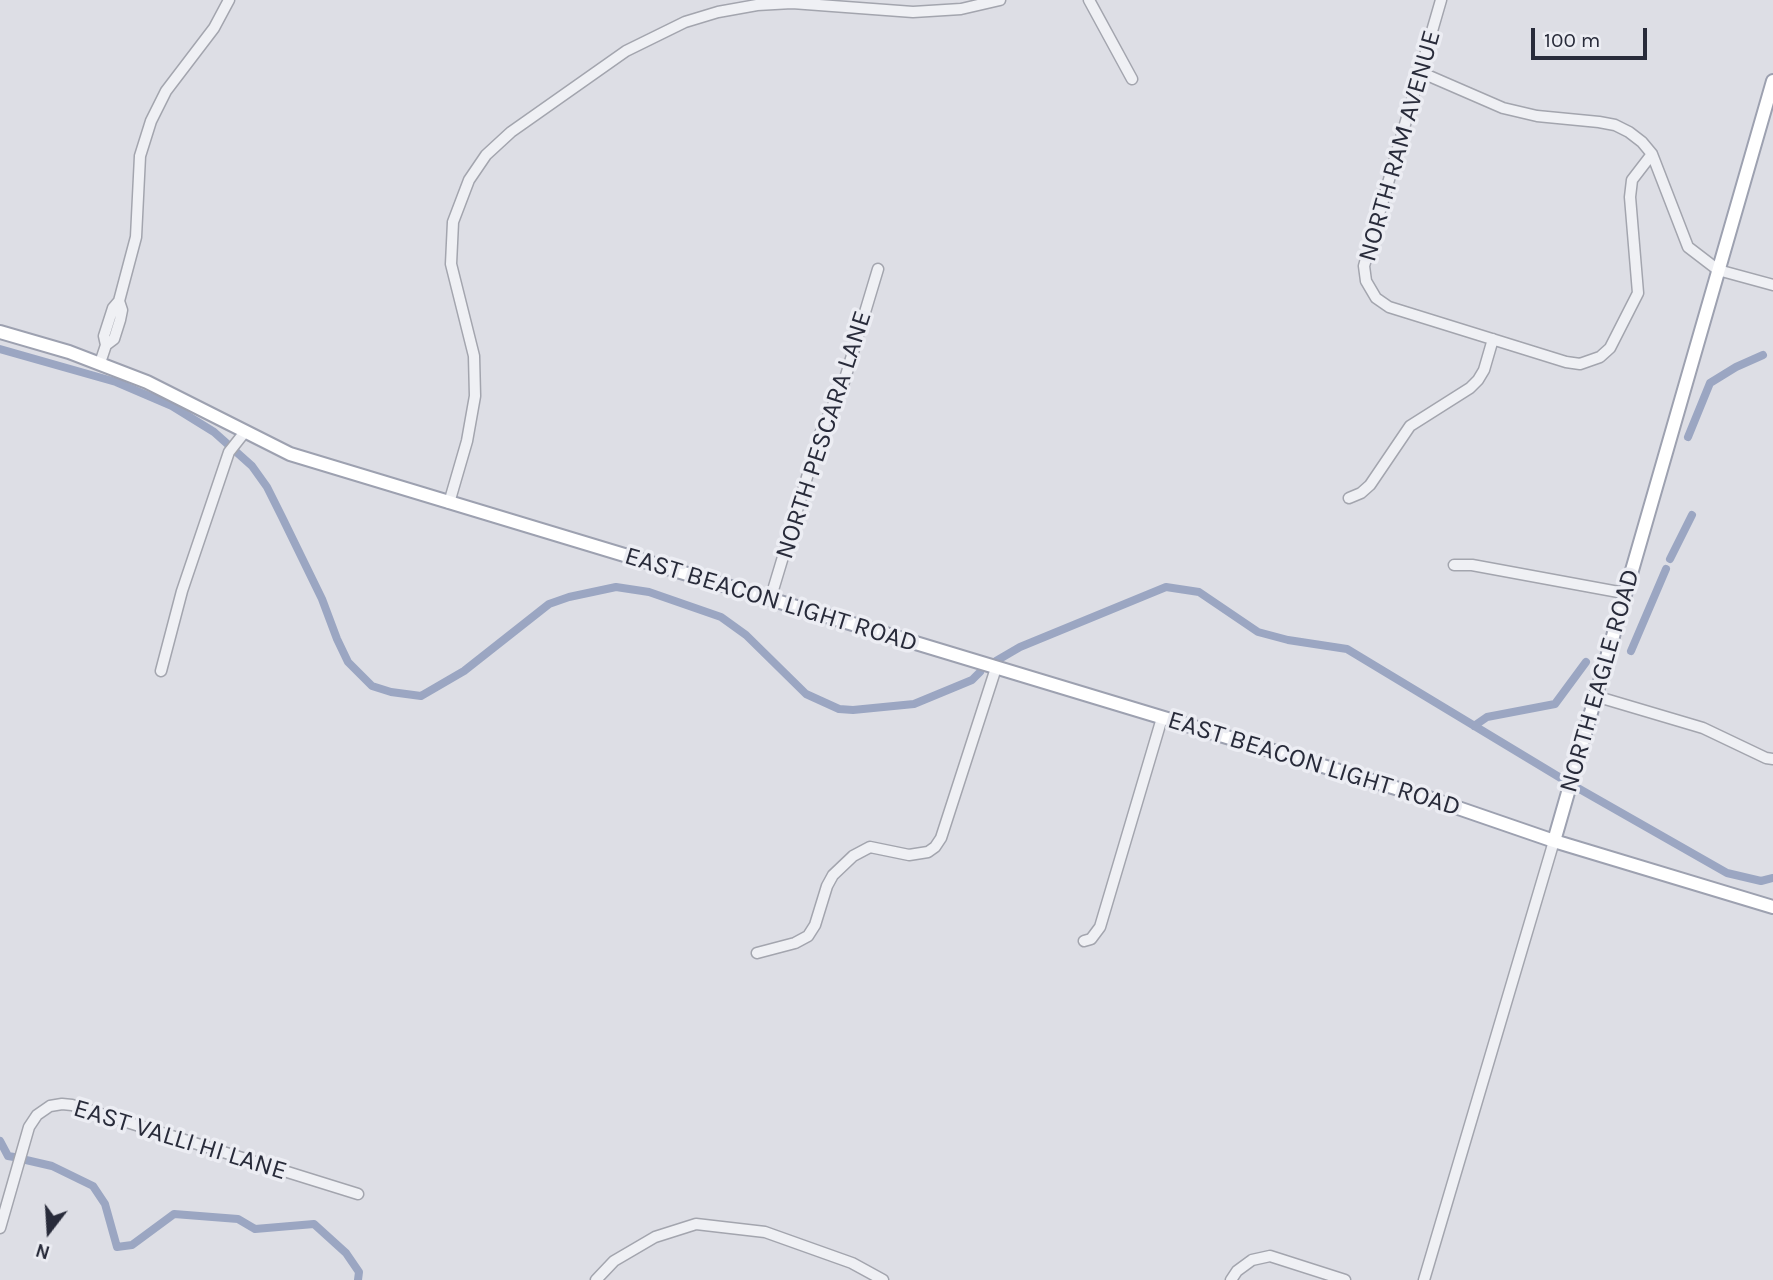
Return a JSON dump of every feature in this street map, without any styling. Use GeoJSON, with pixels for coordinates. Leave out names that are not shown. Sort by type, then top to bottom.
{"type":"FeatureCollection","features":[{"type":"Feature","properties":{"kind":"main road","name":"NORTH EAGLE ROAD"},"geometry":{"type":"LineString","coordinates":[[1554,841],[1773,81]]}},
{"type":"Feature","properties":{"kind":"main road","name":"EAST BEACON LIGHT ROAD"},"geometry":{"type":"LineString","coordinates":[[0,333],[100,363],[188,401],[244,433],[290,454],[1432,799],[1554,841],[1773,907]]}},
{"type":"Feature","properties":{"kind":"street"},"geometry":{"type":"LineString","coordinates":[[100,363],[106,345],[114,340],[120,320],[120,301],[136,237],[141,156],[151,121],[166,91],[214,28],[229,0]]}},
{"type":"Feature","properties":{"kind":"street"},"geometry":{"type":"LineString","coordinates":[[449,503],[473,416],[475,385],[472,344],[455,285],[452,264],[453,222],[469,180],[486,155],[511,132],[626,51],[685,22],[718,12],[757,5],[792,3],[913,12],[961,9],[1000,0]]}},
{"type":"Feature","properties":{"kind":"street"},"geometry":{"type":"LineString","coordinates":[[1089,0],[1132,79]]}},
{"type":"Feature","properties":{"kind":"street","name":"NORTH RAM AVENUE"},"geometry":{"type":"LineString","coordinates":[[1441,0],[1366,258],[1366,281],[1376,298],[1389,307],[1493,339]]}},
{"type":"Feature","properties":{"kind":"street"},"geometry":{"type":"LineString","coordinates":[[1420,72],[1503,108],[1537,116],[1615,125],[1642,142],[1652,154],[1688,247],[1718,270],[1773,285]]}},
{"type":"Feature","properties":{"kind":"street"},"geometry":{"type":"LineString","coordinates":[[1349,498],[1370,485],[1410,426],[1478,380],[1484,370],[1493,339],[1566,362],[1590,362],[1610,348],[1638,293],[1630,197],[1632,180],[1652,154]]}},
{"type":"Feature","properties":{"kind":"street","name":"NORTH PESCARA LANE"},"geometry":{"type":"LineString","coordinates":[[770,600],[820,434],[844,382],[878,270]]}},
{"type":"Feature","properties":{"kind":"street"},"geometry":{"type":"LineString","coordinates":[[161,671],[182,592],[232,449],[244,433]]}},
{"type":"Feature","properties":{"kind":"street"},"geometry":{"type":"LineString","coordinates":[[1454,565],[1472,565],[1625,593]]}},
{"type":"Feature","properties":{"kind":"street"},"geometry":{"type":"LineString","coordinates":[[757,953],[794,943],[808,936],[815,925],[833,875],[864,849],[878,848],[909,855],[928,852],[935,847],[941,838],[996,668]]}},
{"type":"Feature","properties":{"kind":"street"},"geometry":{"type":"LineString","coordinates":[[1595,696],[1703,728],[1773,759]]}},
{"type":"Feature","properties":{"kind":"street"},"geometry":{"type":"LineString","coordinates":[[1084,941],[1091,939],[1100,927],[1163,718]]}},
{"type":"Feature","properties":{"kind":"street","name":"NORTH EAGLE ROAD"},"geometry":{"type":"LineString","coordinates":[[1424,1280],[1554,841]]}},
{"type":"Feature","properties":{"kind":"street","name":"EAST VALLI HI LANE"},"geometry":{"type":"LineString","coordinates":[[0,1228],[29,1127],[37,1115],[50,1106],[62,1104],[358,1194]]}},
{"type":"Feature","properties":{"kind":"street"},"geometry":{"type":"LineString","coordinates":[[596,1280],[614,1261],[655,1237],[696,1224],[765,1232],[852,1263],[883,1280]]}},
{"type":"Feature","properties":{"kind":"street"},"geometry":{"type":"LineString","coordinates":[[1231,1280],[1237,1271],[1252,1260],[1270,1256],[1345,1280]]}},
{"type":"Feature","properties":{"kind":"waterway"},"geometry":{"type":"LineString","coordinates":[[0,349],[116,382],[172,406],[214,432],[252,466],[267,487],[282,517],[322,599],[348,662],[372,686],[421,696],[464,671],[549,604],[616,587],[649,592],[721,617],[746,635],[806,694],[839,709],[914,704],[972,680],[980,672]]}},
{"type":"Feature","properties":{"kind":"waterway"},"geometry":{"type":"LineString","coordinates":[[1688,437],[1710,383],[1763,355]]}},
{"type":"Feature","properties":{"kind":"waterway"},"geometry":{"type":"LineString","coordinates":[[1670,559],[1692,515]]}},
{"type":"Feature","properties":{"kind":"waterway"},"geometry":{"type":"LineString","coordinates":[[1631,651],[1666,569]]}},
{"type":"Feature","properties":{"kind":"waterway"},"geometry":{"type":"LineString","coordinates":[[996,661],[1020,647],[1166,587],[1199,592],[1258,632],[1288,640],[1347,649],[1564,780]]}},
{"type":"Feature","properties":{"kind":"waterway"},"geometry":{"type":"LineString","coordinates":[[1474,726],[1487,717],[1555,704],[1586,662]]}},
{"type":"Feature","properties":{"kind":"waterway"},"geometry":{"type":"LineString","coordinates":[[1576,787],[1727,873],[1761,881],[1773,878]]}},
{"type":"Feature","properties":{"kind":"waterway"},"geometry":{"type":"LineString","coordinates":[[0,1141],[8,1156],[14,1157]]}},
{"type":"Feature","properties":{"kind":"waterway"},"geometry":{"type":"LineString","coordinates":[[26,1160],[52,1166],[93,1186],[105,1204],[117,1247],[132,1245],[174,1214],[238,1219],[255,1229],[314,1224],[346,1253],[359,1272],[358,1280]]}}]}
